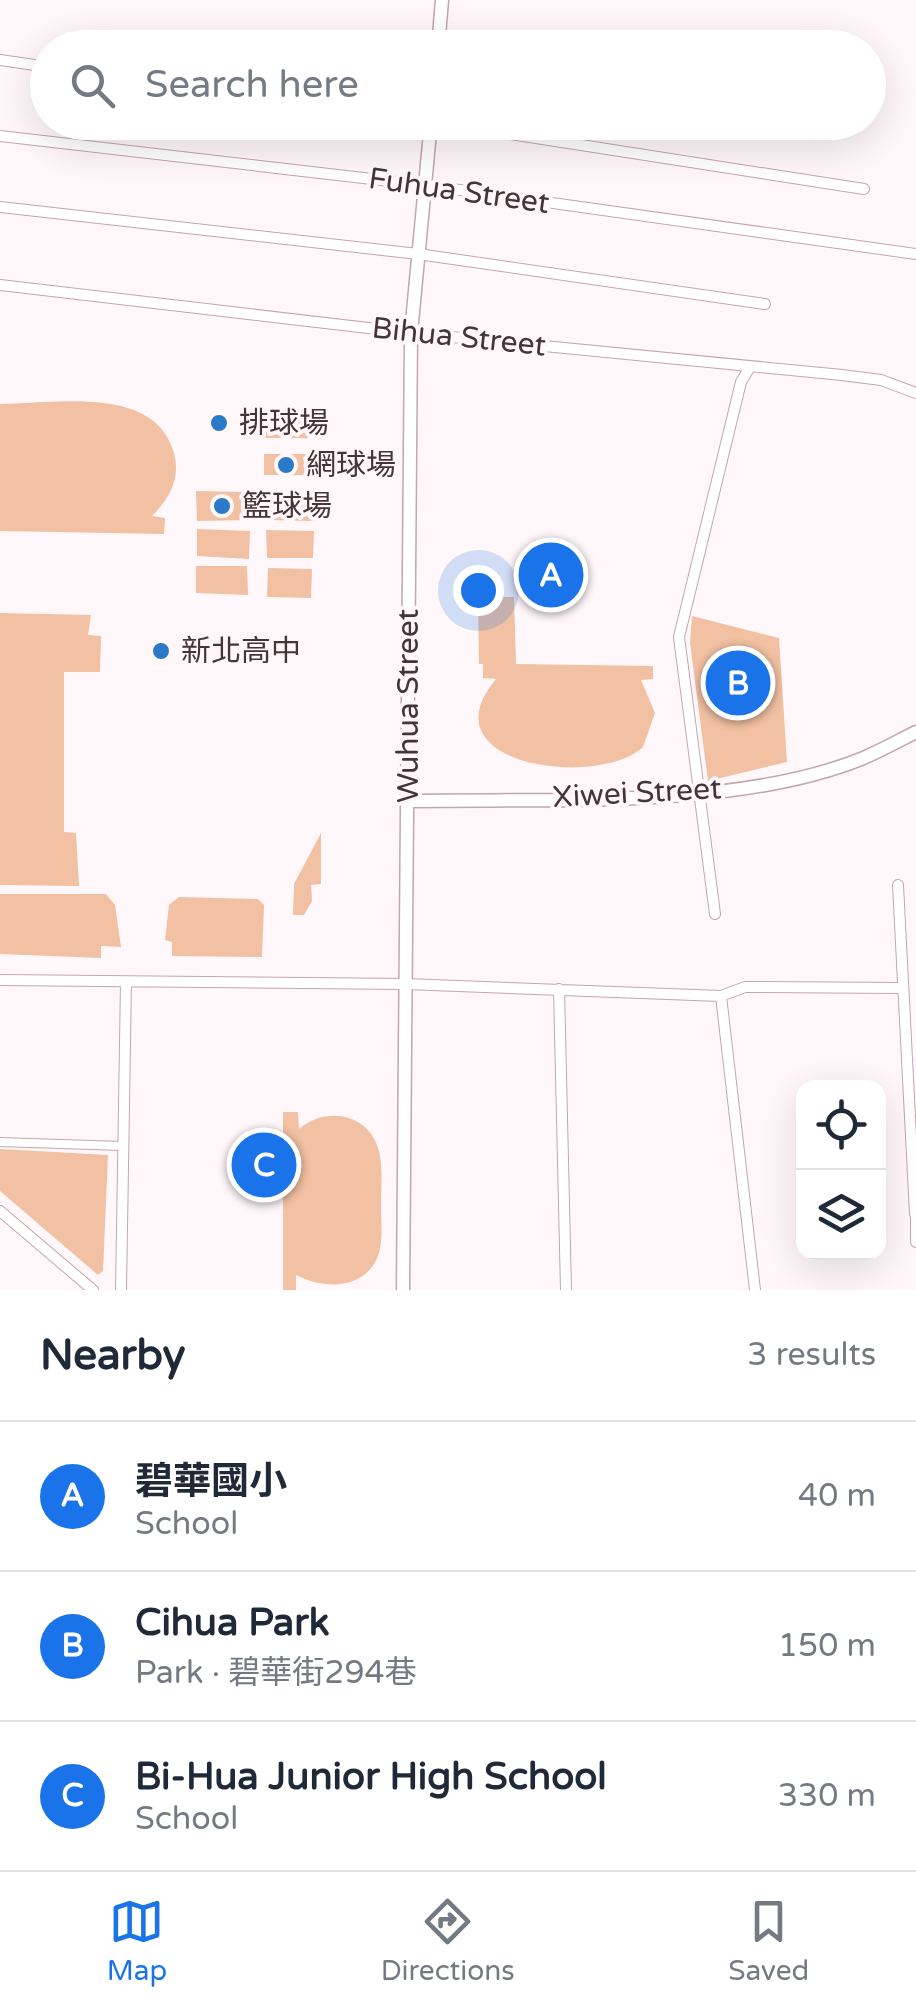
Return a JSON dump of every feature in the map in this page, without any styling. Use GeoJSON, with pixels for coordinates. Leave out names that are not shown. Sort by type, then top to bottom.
{"type":"FeatureCollection","features":[{"type":"Feature","properties":{"kind":"street"},"geometry":{"type":"LineString","coordinates":[[440,30],[442,0]]}},
{"type":"Feature","properties":{"kind":"street"},"geometry":{"type":"LineString","coordinates":[[0,60],[30,64]]}},
{"type":"Feature","properties":{"kind":"street","name":"Fuhua Street"},"geometry":{"type":"LineString","coordinates":[[0,136],[30,139]]}},
{"type":"Feature","properties":{"kind":"street","name":"Fuhua Street"},"geometry":{"type":"LineString","coordinates":[[35,140],[424,185],[916,254]]}},
{"type":"Feature","properties":{"kind":"street","name":"Wuhua Street"},"geometry":{"type":"LineString","coordinates":[[403,1290],[411,332],[430,140]]}},
{"type":"Feature","properties":{"kind":"street"},"geometry":{"type":"LineString","coordinates":[[548,140],[864,189]]}},
{"type":"Feature","properties":{"kind":"street"},"geometry":{"type":"LineString","coordinates":[[0,207],[418,254],[765,304]]}},
{"type":"Feature","properties":{"kind":"street","name":"Bihua Street"},"geometry":{"type":"LineString","coordinates":[[0,285],[881,380],[916,393]]}},
{"type":"Feature","properties":{"kind":"street"},"geometry":{"type":"LineString","coordinates":[[716,914],[679,637],[741,382],[750,367]]}},
{"type":"Feature","properties":{"kind":"street","name":"Xiwei Street"},"geometry":{"type":"LineString","coordinates":[[408,801],[700,795],[824,770],[861,759],[916,732]]}},
{"type":"Feature","properties":{"kind":"street"},"geometry":{"type":"LineString","coordinates":[[898,885],[903,972],[900,988],[916,1242]]}},
{"type":"Feature","properties":{"kind":"street"},"geometry":{"type":"LineString","coordinates":[[0,980],[406,984],[721,996],[745,987],[900,988]]}},
{"type":"Feature","properties":{"kind":"street"},"geometry":{"type":"LineString","coordinates":[[120,1290],[126,982]]}},
{"type":"Feature","properties":{"kind":"street"},"geometry":{"type":"LineString","coordinates":[[559,989],[566,1290]]}},
{"type":"Feature","properties":{"kind":"street"},"geometry":{"type":"LineString","coordinates":[[721,996],[755,1290]]}},
{"type":"Feature","properties":{"kind":"street"},"geometry":{"type":"LineString","coordinates":[[0,1142],[123,1146]]}},
{"type":"Feature","properties":{"kind":"street"},"geometry":{"type":"LineString","coordinates":[[0,1210],[94,1290]]}},
{"type":"Feature","properties":{"kind":"shaded area"},"geometry":{"type":"Polygon","coordinates":[[[100,403],[146,416],[163,431],[176,462],[172,488],[152,516],[165,518],[164,534],[0,531],[0,404],[100,403]]]}},
{"type":"Feature","properties":{"kind":"shaded area","name":"網球場"},"geometry":{"type":"Polygon","coordinates":[[[265,419],[308,420],[308,438],[265,438],[265,419]]]}},
{"type":"Feature","properties":{"kind":"shaded area","name":"網球場"},"geometry":{"type":"Polygon","coordinates":[[[264,454],[308,454],[308,475],[264,475],[264,454]]]}},
{"type":"Feature","properties":{"kind":"shaded area","name":"籃球場"},"geometry":{"type":"Polygon","coordinates":[[[196,491],[247,492],[248,520],[197,521],[196,491]]]}},
{"type":"Feature","properties":{"kind":"shaded area"},"geometry":{"type":"Polygon","coordinates":[[[265,493],[315,495],[315,521],[265,520],[265,493]]]}},
{"type":"Feature","properties":{"kind":"shaded area"},"geometry":{"type":"Polygon","coordinates":[[[197,529],[250,531],[249,559],[197,556],[197,529]]]}},
{"type":"Feature","properties":{"kind":"shaded area"},"geometry":{"type":"Polygon","coordinates":[[[266,530],[314,531],[313,558],[267,558],[266,530]]]}},
{"type":"Feature","properties":{"kind":"shaded area"},"geometry":{"type":"Polygon","coordinates":[[[196,566],[247,566],[248,595],[196,593],[196,566]]]}},
{"type":"Feature","properties":{"kind":"shaded area"},"geometry":{"type":"Polygon","coordinates":[[[268,568],[312,569],[311,598],[267,597],[268,568]]]}},
{"type":"Feature","properties":{"kind":"shaded area"},"geometry":{"type":"Polygon","coordinates":[[[478,597],[514,597],[516,664],[653,666],[653,679],[641,680],[655,713],[643,747],[621,760],[558,767],[526,761],[499,750],[482,732],[480,709],[496,679],[483,678],[483,664],[479,664],[478,597]]]}},
{"type":"Feature","properties":{"kind":"shaded area"},"geometry":{"type":"Polygon","coordinates":[[[0,613],[91,615],[88,635],[101,636],[100,672],[64,672],[64,832],[76,833],[79,886],[0,885],[0,613]]]}},
{"type":"Feature","properties":{"kind":"shaded area"},"geometry":{"type":"Polygon","coordinates":[[[692,616],[779,638],[787,762],[708,781],[690,643],[692,616]]]}},
{"type":"Feature","properties":{"kind":"shaded area"},"geometry":{"type":"Polygon","coordinates":[[[321,833],[321,884],[311,885],[312,901],[304,915],[293,915],[294,884],[321,833]]]}},
{"type":"Feature","properties":{"kind":"shaded area"},"geometry":{"type":"Polygon","coordinates":[[[0,894],[106,894],[115,905],[121,947],[101,946],[101,958],[0,954],[0,894]]]}},
{"type":"Feature","properties":{"kind":"shaded area"},"geometry":{"type":"Polygon","coordinates":[[[179,897],[258,899],[264,905],[262,957],[172,956],[172,942],[165,940],[169,905],[179,897]]]}},
{"type":"Feature","properties":{"kind":"shaded area"},"geometry":{"type":"Polygon","coordinates":[[[283,1112],[298,1112],[299,1129],[321,1117],[345,1117],[366,1128],[374,1138],[381,1164],[380,1247],[373,1265],[355,1280],[344,1284],[320,1283],[296,1275],[296,1290],[283,1290],[283,1112]]]}},
{"type":"Feature","properties":{"kind":"shaded area"},"geometry":{"type":"Polygon","coordinates":[[[0,1149],[108,1155],[103,1271],[98,1275],[0,1191],[0,1149]]]}},
{"type":"Feature","properties":{"kind":"place","name":"排球場"},"geometry":{"type":"Point","coordinates":[219,423]}},
{"type":"Feature","properties":{"kind":"place","name":"網球場"},"geometry":{"type":"Point","coordinates":[286,465]}},
{"type":"Feature","properties":{"kind":"place","name":"籃球場"},"geometry":{"type":"Point","coordinates":[222,506]}},
{"type":"Feature","properties":{"kind":"place","name":"碧華國小"},"geometry":{"type":"Point","coordinates":[551,575]}},
{"type":"Feature","properties":{"kind":"place","name":"新北高中"},"geometry":{"type":"Point","coordinates":[161,651]}},
{"type":"Feature","properties":{"kind":"place","name":"Cihua Park"},"geometry":{"type":"Point","coordinates":[738,683]}},
{"type":"Feature","properties":{"kind":"place","name":"Bi-Hua Junior High School"},"geometry":{"type":"Point","coordinates":[264,1165]}}]}
